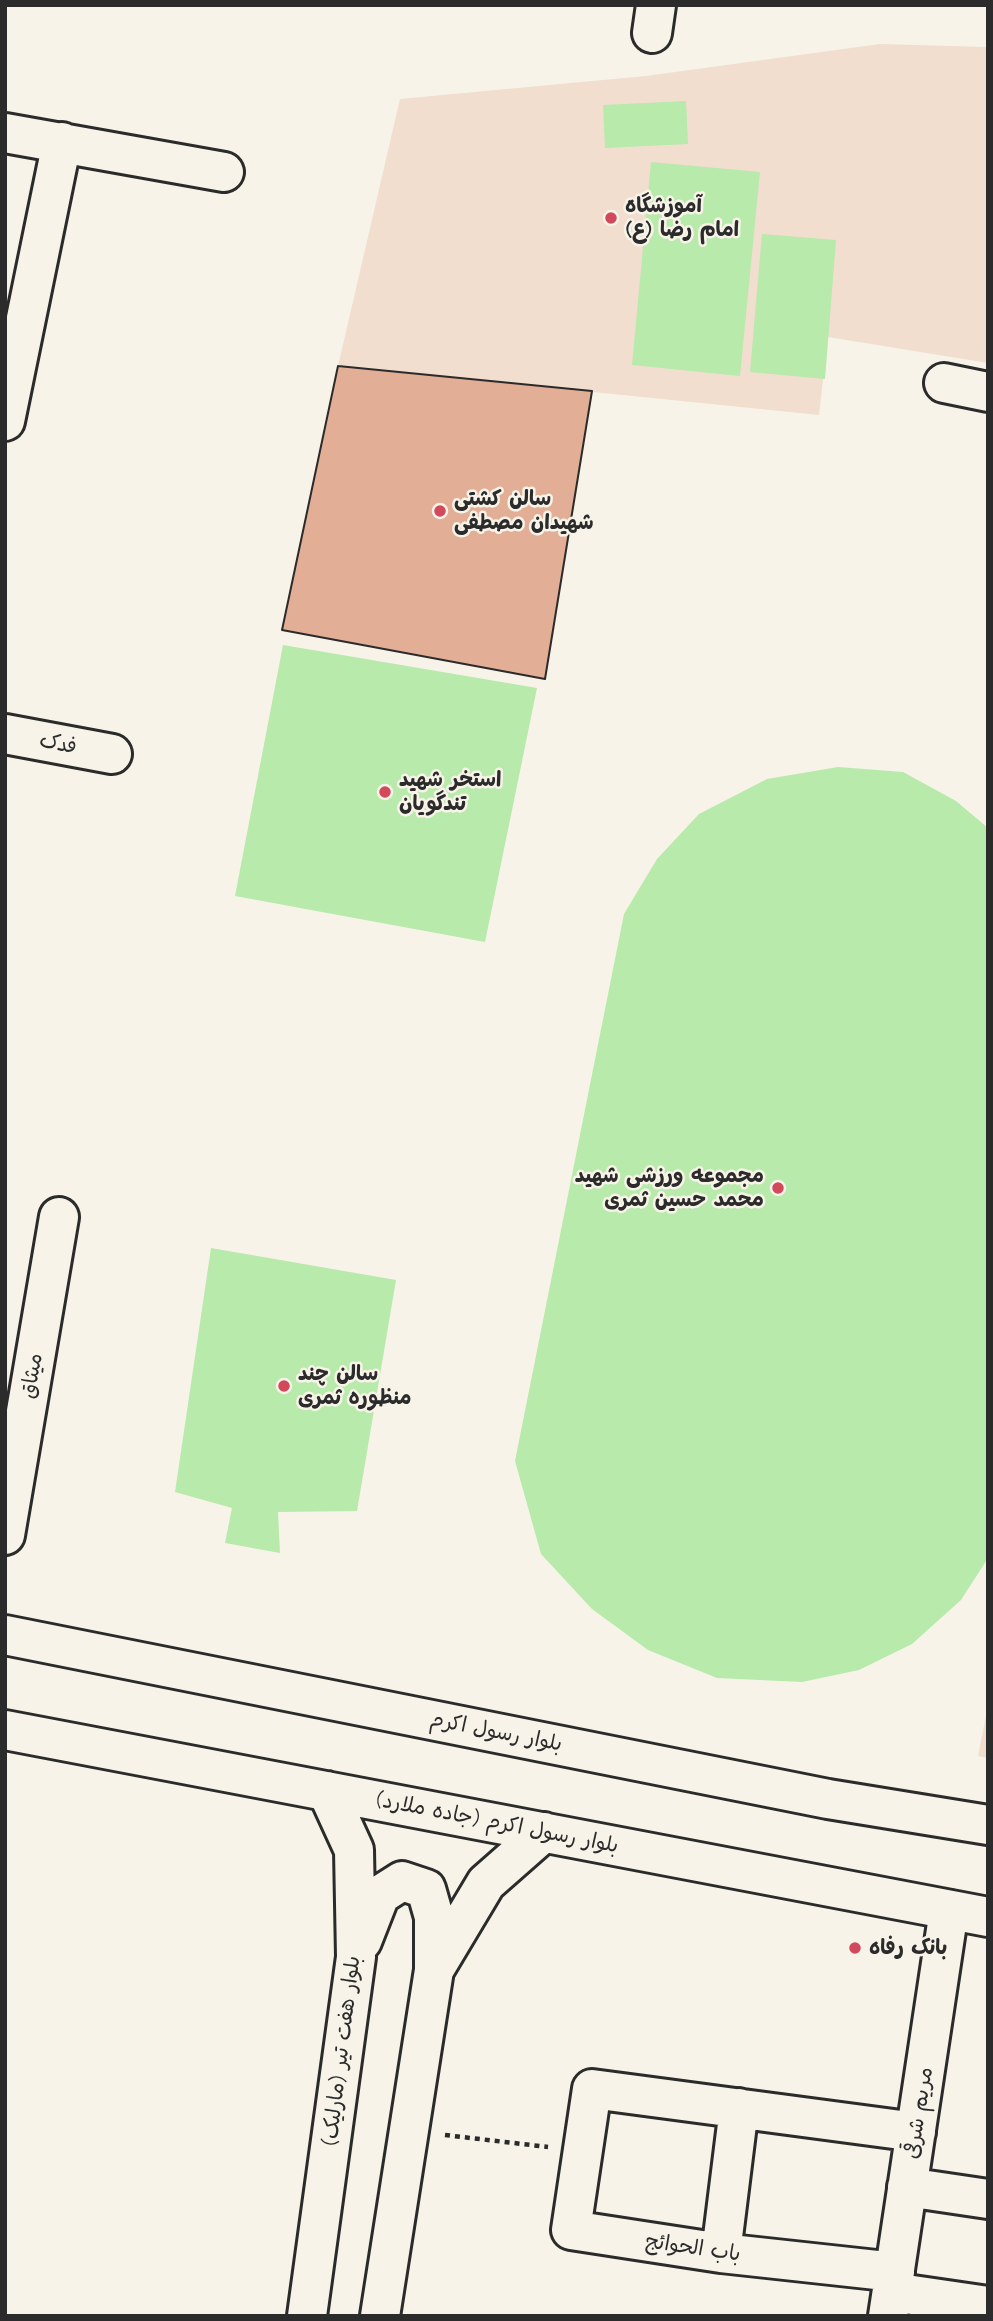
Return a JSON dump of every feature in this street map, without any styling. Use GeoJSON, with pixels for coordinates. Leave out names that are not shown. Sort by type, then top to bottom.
{"type":"FeatureCollection","features":[{"type":"Feature","properties":{"kind":"main road"},"geometry":{"type":"LineString","coordinates":[[5,133],[224,172]]}},
{"type":"Feature","properties":{"kind":"main road"},"geometry":{"type":"LineString","coordinates":[[5,421],[62,142]]}},
{"type":"Feature","properties":{"kind":"main road"},"geometry":{"type":"LineString","coordinates":[[944,383],[988,392]]}},
{"type":"Feature","properties":{"kind":"main road","name":"فدک"},"geometry":{"type":"LineString","coordinates":[[5,734],[112,754]]}},
{"type":"Feature","properties":{"kind":"main road","name":"میثاق"},"geometry":{"type":"LineString","coordinates":[[5,1535],[59,1217]]}},
{"type":"Feature","properties":{"kind":"main road","name":"بلوار رسول اکرم"},"geometry":{"type":"LineString","coordinates":[[5,1635],[828,1799],[988,1825]]}},
{"type":"Feature","properties":{"kind":"main road","name":"بلوار رسول اکرم (جاده ملارد)"},"geometry":{"type":"LineString","coordinates":[[5,1730],[988,1917]]}},
{"type":"Feature","properties":{"kind":"main road","name":"بلوار هفت تیر (مارلیک)"},"geometry":{"type":"LineString","coordinates":[[307,2316],[356,1957],[354,1850],[327,1791]]}},
{"type":"Feature","properties":{"kind":"main road"},"geometry":{"type":"LineString","coordinates":[[435,1970],[486,1883],[544,1832]]}},
{"type":"Feature","properties":{"kind":"main road"},"geometry":{"type":"LineString","coordinates":[[356,1957],[380,1895],[402,1881],[426,1889],[433,1917],[435,1970],[380,2316]]}},
{"type":"Feature","properties":{"kind":"main road","name":"مریم شرقی"},"geometry":{"type":"LineString","coordinates":[[892,2293],[949,1910]]}},
{"type":"Feature","properties":{"kind":"main road","name":"باب الحوائج"},"geometry":{"type":"LineString","coordinates":[[916,2132],[592,2089],[571,2230],[721,2253],[892,2293],[988,2306]]}},
{"type":"Feature","properties":{"kind":"main road"},"geometry":{"type":"LineString","coordinates":[[721,2253],[738,2108]]}},
{"type":"Feature","properties":{"kind":"main road"},"geometry":{"type":"LineString","coordinates":[[908,2188],[988,2199]]}},
{"type":"Feature","properties":{"kind":"path"},"geometry":{"type":"LineString","coordinates":[[410,2131],[583,2152]]}},
{"type":"Feature","properties":{"kind":"shaded area","name":"آموزشگاه امام رضا (ع)"},"geometry":{"type":"Polygon","coordinates":[[[880,44],[988,47],[988,363],[828,337],[819,415],[338,366],[400,99],[646,76],[880,44]]]}},
{"type":"Feature","properties":{"kind":"shaded area"},"geometry":{"type":"Polygon","coordinates":[[[988,1706],[988,1758],[978,1756],[988,1706]]]}},
{"type":"Feature","properties":{"kind":"green space"},"geometry":{"type":"Polygon","coordinates":[[[686,101],[688,144],[605,148],[603,105],[686,101]]]}},
{"type":"Feature","properties":{"kind":"green space"},"geometry":{"type":"Polygon","coordinates":[[[651,162],[760,172],[740,376],[632,365],[651,162]]]}},
{"type":"Feature","properties":{"kind":"green space"},"geometry":{"type":"Polygon","coordinates":[[[762,234],[836,240],[825,379],[750,372],[762,234]]]}},
{"type":"Feature","properties":{"kind":"green space","name":"استخر شهید تندگویان"},"geometry":{"type":"Polygon","coordinates":[[[283,645],[537,688],[485,942],[235,896],[283,645]]]}},
{"type":"Feature","properties":{"kind":"green space","name":"مجموعه ورزشی شهید محمد حسین ثمری"},"geometry":{"type":"Polygon","coordinates":[[[838,767],[903,772],[956,801],[988,828],[988,1558],[961,1600],[912,1644],[859,1670],[802,1682],[717,1678],[648,1650],[592,1609],[541,1554],[515,1461],[624,914],[657,859],[699,814],[767,779],[838,767]]]}},
{"type":"Feature","properties":{"kind":"green space","name":"سالن چند منظوره ثمری"},"geometry":{"type":"Polygon","coordinates":[[[211,1248],[396,1280],[357,1511],[278,1512],[280,1553],[225,1543],[232,1508],[175,1492],[211,1248]]]}},
{"type":"Feature","properties":{"kind":"building","name":"سالن کشتی شهیدان مصطفی"},"geometry":{"type":"Polygon","coordinates":[[[338,366],[592,391],[545,679],[282,630],[338,366]]]}},
{"type":"Feature","properties":{"kind":"place","name":"آموزشگاه امام رضا (ع)"},"geometry":{"type":"Point","coordinates":[611,218]}},
{"type":"Feature","properties":{"kind":"place","name":"سالن کشتی شهیدان مصطفی"},"geometry":{"type":"Point","coordinates":[440,511]}},
{"type":"Feature","properties":{"kind":"place","name":"استخر شهید تندگویان"},"geometry":{"type":"Point","coordinates":[385,792]}},
{"type":"Feature","properties":{"kind":"place","name":"مجموعه ورزشی شهید محمد حسین ثمری"},"geometry":{"type":"Point","coordinates":[778,1188]}},
{"type":"Feature","properties":{"kind":"place","name":"سالن چند منظوره ثمری"},"geometry":{"type":"Point","coordinates":[284,1386]}},
{"type":"Feature","properties":{"kind":"place","name":"بانک رفاه"},"geometry":{"type":"Point","coordinates":[855,1948]}}]}
